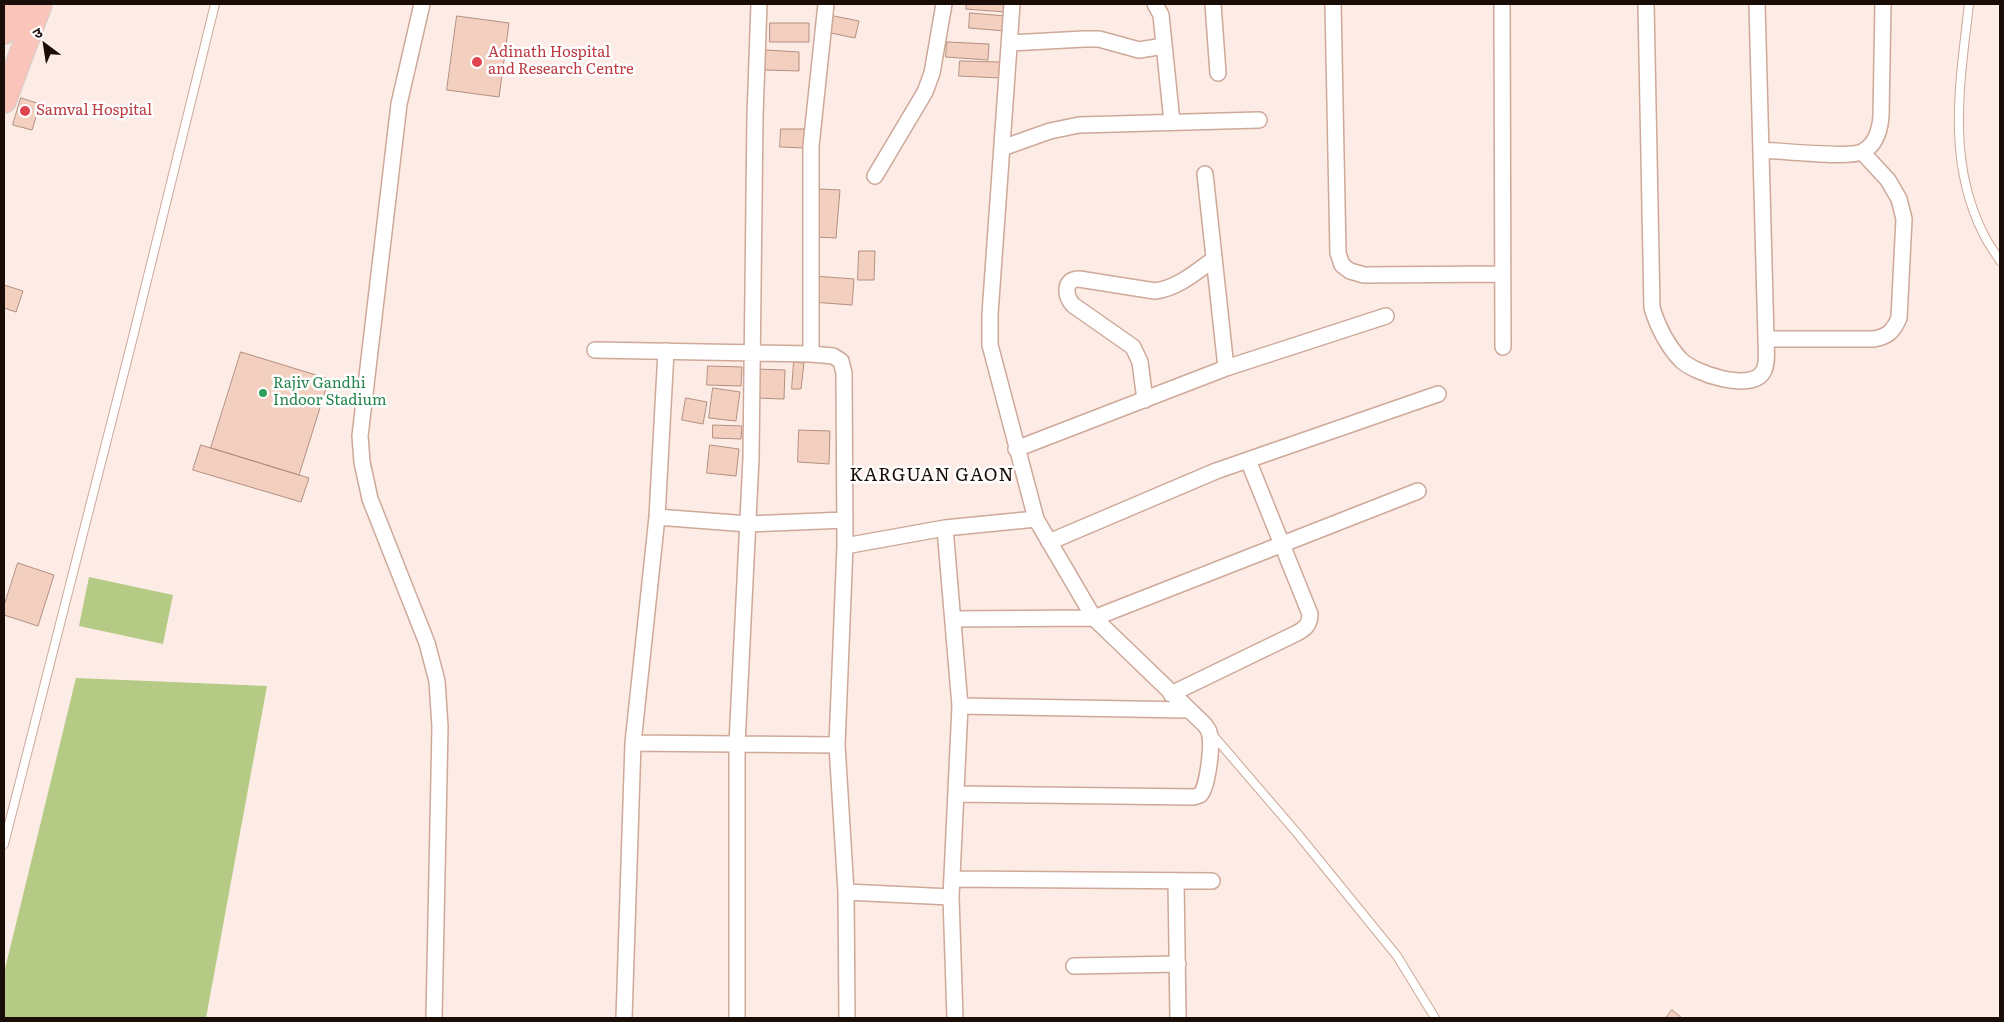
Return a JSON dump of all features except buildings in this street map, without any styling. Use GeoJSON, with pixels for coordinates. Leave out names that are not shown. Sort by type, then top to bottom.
{"type":"FeatureCollection","features":[{"type":"Feature","properties":{"kind":"main road"},"geometry":{"type":"LineString","coordinates":[[4,32],[14,4]]}},
{"type":"Feature","properties":{"kind":"main road"},"geometry":{"type":"LineString","coordinates":[[4,101],[40,4]]}},
{"type":"Feature","properties":{"kind":"street"},"geometry":{"type":"LineString","coordinates":[[422,4],[399,104],[360,436],[362,462],[370,499],[427,643],[437,682],[440,728],[434,1018]]}},
{"type":"Feature","properties":{"kind":"street"},"geometry":{"type":"LineString","coordinates":[[737,1018],[737,744],[748,524],[753,352],[755,116],[759,4]]}},
{"type":"Feature","properties":{"kind":"street"},"geometry":{"type":"LineString","coordinates":[[811,354],[810,146],[826,4]]}},
{"type":"Feature","properties":{"kind":"street"},"geometry":{"type":"LineString","coordinates":[[875,176],[925,92],[932,73],[944,4]]}},
{"type":"Feature","properties":{"kind":"street"},"geometry":{"type":"LineString","coordinates":[[956,794],[1184,797],[1200,795],[1206,785],[1210,739],[1209,731],[1094,618],[1036,519],[1016,449],[990,345],[990,314],[1012,4]]}},
{"type":"Feature","properties":{"kind":"street"},"geometry":{"type":"LineString","coordinates":[[1155,4],[1161,15],[1172,122]]}},
{"type":"Feature","properties":{"kind":"street"},"geometry":{"type":"LineString","coordinates":[[1214,4],[1218,73]]}},
{"type":"Feature","properties":{"kind":"street"},"geometry":{"type":"LineString","coordinates":[[1333,4],[1338,253],[1342,265],[1350,271],[1364,275],[1502,274]]}},
{"type":"Feature","properties":{"kind":"street"},"geometry":{"type":"LineString","coordinates":[[1502,4],[1503,347]]}},
{"type":"Feature","properties":{"kind":"street"},"geometry":{"type":"LineString","coordinates":[[1646,4],[1652,308],[1663,337],[1681,360],[1699,372],[1742,381],[1760,377],[1765,370],[1762,150],[1756,4]]}},
{"type":"Feature","properties":{"kind":"street"},"geometry":{"type":"LineString","coordinates":[[1762,150],[1847,154],[1862,152],[1872,144],[1879,133],[1883,4]]}},
{"type":"Feature","properties":{"kind":"street"},"geometry":{"type":"LineString","coordinates":[[1010,43],[1099,39],[1139,50],[1164,46]]}},
{"type":"Feature","properties":{"kind":"street"},"geometry":{"type":"LineString","coordinates":[[1002,148],[1050,131],[1079,125],[1259,120]]}},
{"type":"Feature","properties":{"kind":"street"},"geometry":{"type":"LineString","coordinates":[[1766,339],[1873,339],[1886,337],[1895,329],[1899,318],[1904,219],[1899,199],[1888,180],[1862,152]]}},
{"type":"Feature","properties":{"kind":"street"},"geometry":{"type":"LineString","coordinates":[[1205,174],[1226,368]]}},
{"type":"Feature","properties":{"kind":"street"},"geometry":{"type":"LineString","coordinates":[[1145,400],[1140,362],[1133,347],[1073,305],[1068,299],[1066,291],[1069,282],[1079,279],[1156,291],[1164,290],[1180,283],[1214,259]]}},
{"type":"Feature","properties":{"kind":"street"},"geometry":{"type":"LineString","coordinates":[[1016,449],[1226,368],[1386,316]]}},
{"type":"Feature","properties":{"kind":"street"},"geometry":{"type":"LineString","coordinates":[[595,350],[811,354],[833,356],[841,361],[844,373],[845,546],[837,745],[846,892],[847,1018]]}},
{"type":"Feature","properties":{"kind":"street"},"geometry":{"type":"LineString","coordinates":[[624,1018],[632,743],[657,517],[666,351]]}},
{"type":"Feature","properties":{"kind":"street"},"geometry":{"type":"LineString","coordinates":[[1049,542],[1216,471],[1438,394]]}},
{"type":"Feature","properties":{"kind":"street"},"geometry":{"type":"LineString","coordinates":[[1171,694],[1304,630],[1310,622],[1310,614],[1248,460]]}},
{"type":"Feature","properties":{"kind":"street"},"geometry":{"type":"LineString","coordinates":[[953,619],[1094,618],[1418,492]]}},
{"type":"Feature","properties":{"kind":"street"},"geometry":{"type":"LineString","coordinates":[[657,517],[748,524],[845,520]]}},
{"type":"Feature","properties":{"kind":"street"},"geometry":{"type":"LineString","coordinates":[[845,546],[945,528],[1036,519]]}},
{"type":"Feature","properties":{"kind":"street"},"geometry":{"type":"LineString","coordinates":[[945,528],[960,706],[951,897],[955,1018]]}},
{"type":"Feature","properties":{"kind":"street"},"geometry":{"type":"LineString","coordinates":[[960,706],[1188,710]]}},
{"type":"Feature","properties":{"kind":"street"},"geometry":{"type":"LineString","coordinates":[[632,743],[837,745]]}},
{"type":"Feature","properties":{"kind":"street"},"geometry":{"type":"LineString","coordinates":[[953,878],[1212,881]]}},
{"type":"Feature","properties":{"kind":"street"},"geometry":{"type":"LineString","coordinates":[[1176,881],[1178,1018]]}},
{"type":"Feature","properties":{"kind":"street"},"geometry":{"type":"LineString","coordinates":[[846,892],[951,897]]}},
{"type":"Feature","properties":{"kind":"street"},"geometry":{"type":"LineString","coordinates":[[1074,966],[1178,964]]}},
{"type":"Feature","properties":{"kind":"lane"},"geometry":{"type":"LineString","coordinates":[[4,844],[215,4]]}},
{"type":"Feature","properties":{"kind":"lane"},"geometry":{"type":"LineString","coordinates":[[1969,4],[1958,100],[1961,168],[1967,194],[1984,235],[2000,261]]}},
{"type":"Feature","properties":{"kind":"lane"},"geometry":{"type":"LineString","coordinates":[[1209,731],[1297,833],[1397,956],[1435,1018]]}},
{"type":"Feature","properties":{"kind":"green space"},"geometry":{"type":"Polygon","coordinates":[[[89,577],[173,595],[163,644],[79,626],[89,577]]]}},
{"type":"Feature","properties":{"kind":"green space"},"geometry":{"type":"Polygon","coordinates":[[[76,678],[267,686],[206,1018],[4,1018],[4,973],[76,678]]]}},
{"type":"Feature","properties":{"kind":"place","name":"Adinath Hospital and Research Centre"},"geometry":{"type":"Point","coordinates":[477,62]}},
{"type":"Feature","properties":{"kind":"place","name":"Samval Hospital"},"geometry":{"type":"Point","coordinates":[25,111]}},
{"type":"Feature","properties":{"kind":"place","name":"Rajiv Gandhi Indoor Stadium"},"geometry":{"type":"Point","coordinates":[263,393]}},
{"type":"Feature","properties":{"kind":"district","name":"KARGUAN GAON"},"geometry":{"type":"Point","coordinates":[932,476]}}]}
